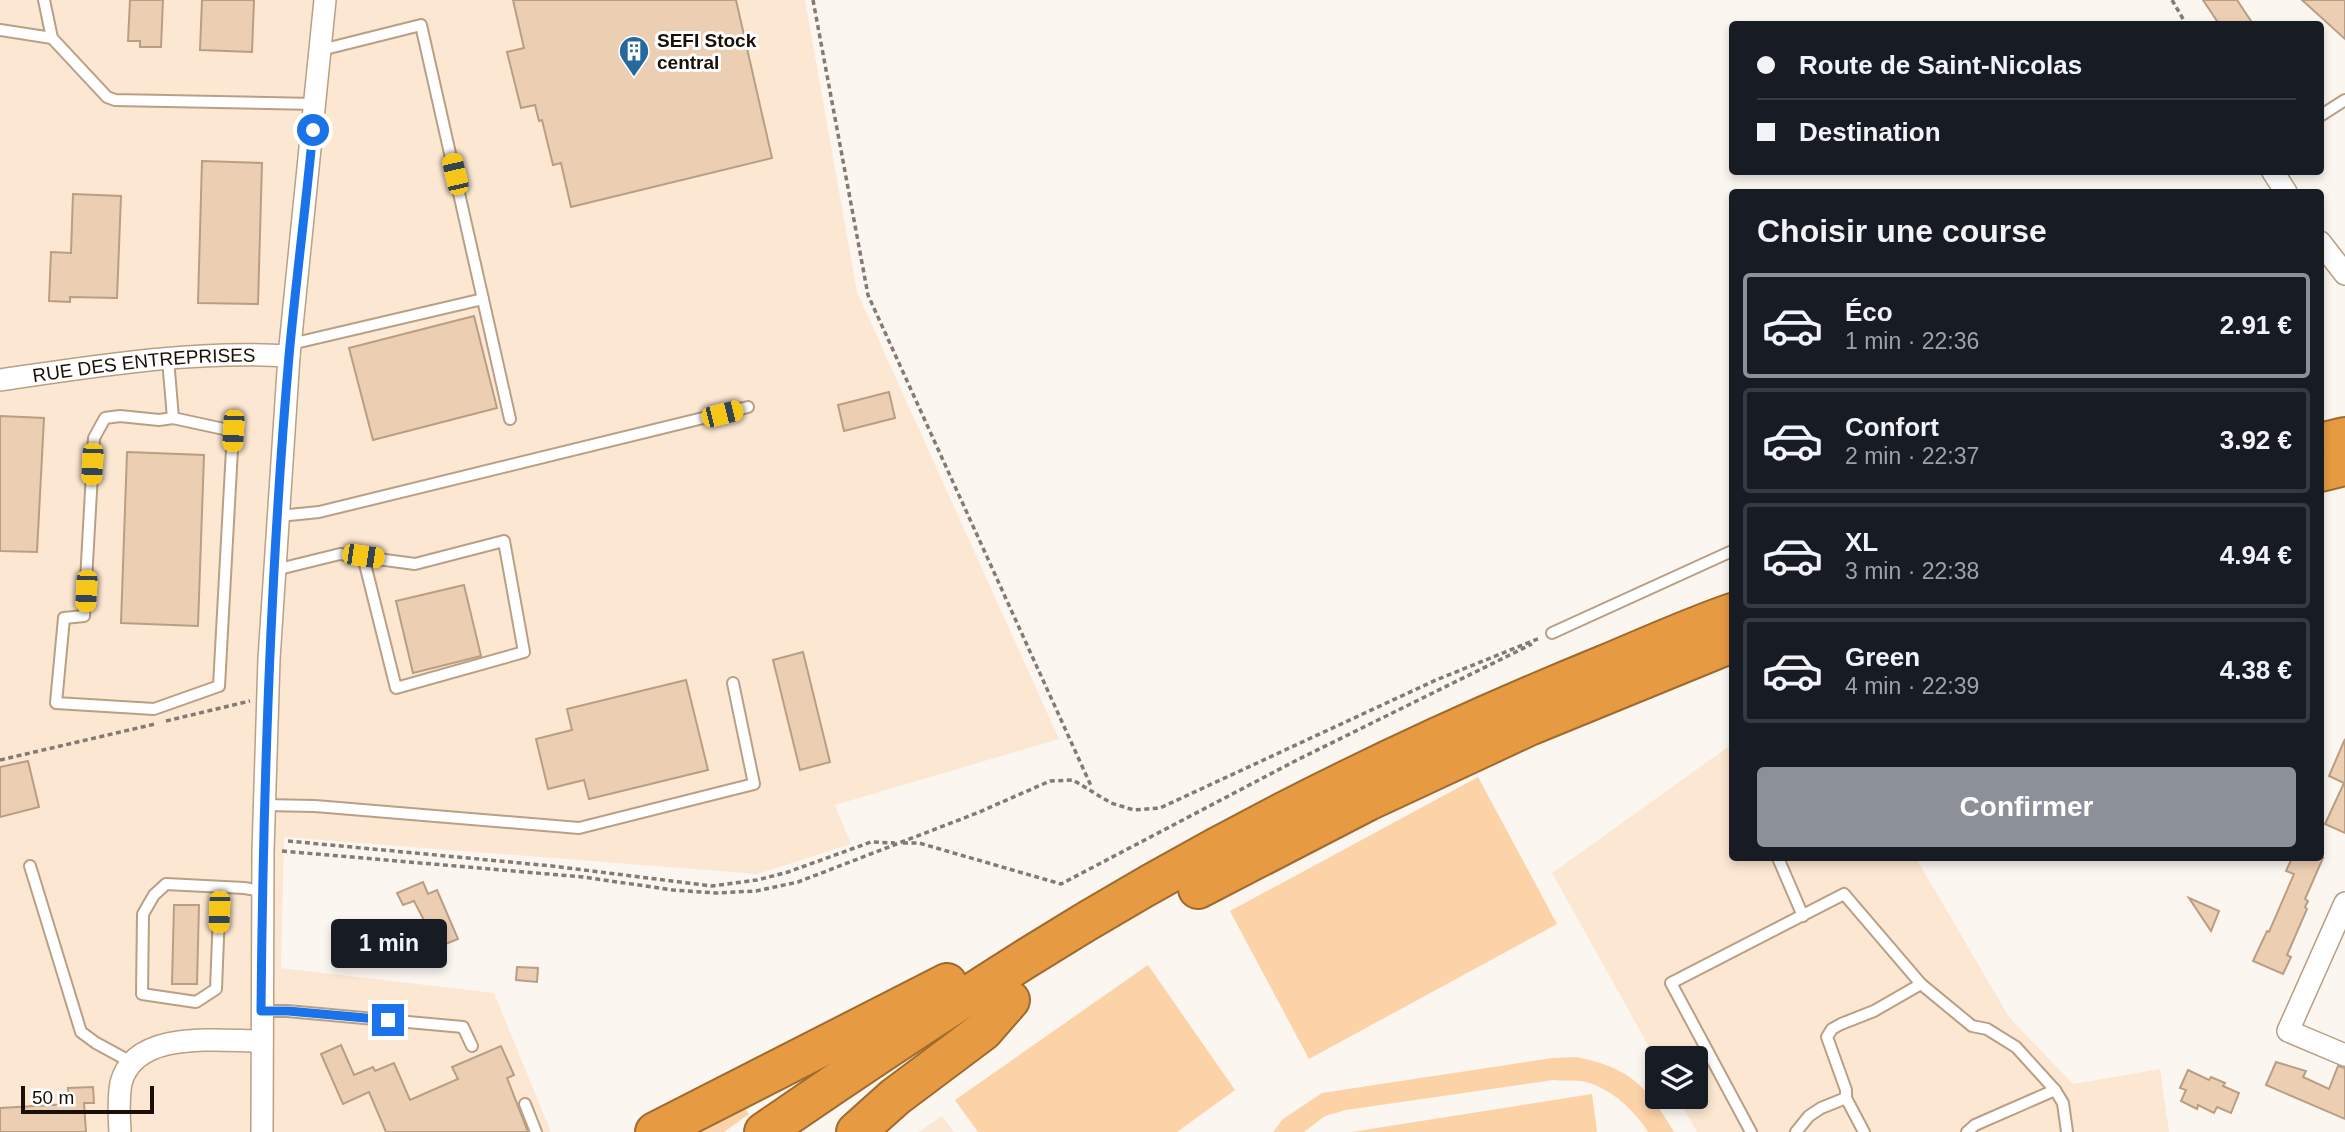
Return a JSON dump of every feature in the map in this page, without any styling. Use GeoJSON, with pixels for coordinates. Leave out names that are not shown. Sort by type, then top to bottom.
{"type":"FeatureCollection","features":[{"type":"Feature","properties":{"kind":"highway"},"geometry":{"type":"LineString","coordinates":[[2324,442],[2345,437]]}},
{"type":"Feature","properties":{"kind":"highway"},"geometry":{"type":"LineString","coordinates":[[2324,471],[2345,466]]}},
{"type":"Feature","properties":{"kind":"highway"},"geometry":{"type":"LineString","coordinates":[[764,1132],[873,1057],[1007,971],[1134,894],[1249,831],[1372,768],[1522,698],[1729,614]]}},
{"type":"Feature","properties":{"kind":"highway"},"geometry":{"type":"LineString","coordinates":[[811,1132],[1010,1000],[1227,873],[1368,801],[1529,726],[1729,644]]}},
{"type":"Feature","properties":{"kind":"highway"},"geometry":{"type":"LineString","coordinates":[[655,1132],[914,1001],[1100,900],[1134,894]]}},
{"type":"Feature","properties":{"kind":"highway"},"geometry":{"type":"LineString","coordinates":[[856,1132],[895,1097],[983,1031],[1010,1000]]}},
{"type":"Feature","properties":{"kind":"street"},"geometry":{"type":"LineString","coordinates":[[262,1132],[262,891],[275,570],[290,350],[326,0]]}},
{"type":"Feature","properties":{"kind":"street","name":"RUE DES ENTREPRISES"},"geometry":{"type":"LineString","coordinates":[[0,380],[122,362],[290,350]]}},
{"type":"Feature","properties":{"kind":"street"},"geometry":{"type":"LineString","coordinates":[[2345,903],[2288,1031],[2345,1055]]}},
{"type":"Feature","properties":{"kind":"street"},"geometry":{"type":"LineString","coordinates":[[120,1132],[122,1082],[131,1062],[147,1049],[168,1043],[261,1041]]}},
{"type":"Feature","properties":{"kind":"lane"},"geometry":{"type":"LineString","coordinates":[[44,0],[52,38],[107,97],[115,100],[315,104]]}},
{"type":"Feature","properties":{"kind":"lane"},"geometry":{"type":"LineString","coordinates":[[321,50],[421,25],[510,419]]}},
{"type":"Feature","properties":{"kind":"lane"},"geometry":{"type":"LineString","coordinates":[[0,30],[52,38]]}},
{"type":"Feature","properties":{"kind":"lane"},"geometry":{"type":"LineString","coordinates":[[2324,113],[2345,100]]}},
{"type":"Feature","properties":{"kind":"lane"},"geometry":{"type":"LineString","coordinates":[[290,350],[483,299]]}},
{"type":"Feature","properties":{"kind":"lane"},"geometry":{"type":"LineString","coordinates":[[168,359],[173,418]]}},
{"type":"Feature","properties":{"kind":"lane"},"geometry":{"type":"LineString","coordinates":[[279,516],[319,512],[748,407]]}},
{"type":"Feature","properties":{"kind":"lane"},"geometry":{"type":"LineString","coordinates":[[105,418],[173,418],[233,431],[219,686],[154,709],[56,703],[64,618],[84,616],[94,439],[105,418]]}},
{"type":"Feature","properties":{"kind":"lane"},"geometry":{"type":"LineString","coordinates":[[275,570],[340,554],[363,556],[415,564],[504,541],[524,652],[396,688],[363,556]]}},
{"type":"Feature","properties":{"kind":"lane"},"geometry":{"type":"LineString","coordinates":[[1552,633],[1729,552]]}},
{"type":"Feature","properties":{"kind":"lane"},"geometry":{"type":"LineString","coordinates":[[264,805],[579,828],[754,784],[733,682]]}},
{"type":"Feature","properties":{"kind":"lane"},"geometry":{"type":"LineString","coordinates":[[1779,861],[1803,916]]}},
{"type":"Feature","properties":{"kind":"lane"},"geometry":{"type":"LineString","coordinates":[[30,866],[81,1032],[131,1062]]}},
{"type":"Feature","properties":{"kind":"lane"},"geometry":{"type":"LineString","coordinates":[[220,887],[216,989],[196,1002],[142,994],[143,914],[166,884],[220,887],[262,891]]}},
{"type":"Feature","properties":{"kind":"lane"},"geometry":{"type":"LineString","coordinates":[[1751,1132],[1671,983],[1844,894],[1921,984],[1972,1026],[1987,1029],[2016,1047],[2055,1090],[2063,1103],[2067,1132]]}},
{"type":"Feature","properties":{"kind":"lane"},"geometry":{"type":"LineString","coordinates":[[1864,1132],[1846,1098],[1846,1090],[1827,1037],[1832,1029],[1874,1011],[1921,984]]}},
{"type":"Feature","properties":{"kind":"lane"},"geometry":{"type":"LineString","coordinates":[[261,1011],[288,1011],[463,1027],[472,1046]]}},
{"type":"Feature","properties":{"kind":"lane"},"geometry":{"type":"LineString","coordinates":[[1967,1132],[1975,1125],[2055,1090]]}},
{"type":"Feature","properties":{"kind":"lane"},"geometry":{"type":"LineString","coordinates":[[1796,1132],[1815,1112],[1846,1098]]}},
{"type":"Feature","properties":{"kind":"lane"},"geometry":{"type":"LineString","coordinates":[[525,1104],[536,1132]]}},
{"type":"Feature","properties":{"kind":"path"},"geometry":{"type":"LineString","coordinates":[[813,0],[868,295],[1093,790]]}},
{"type":"Feature","properties":{"kind":"path"},"geometry":{"type":"LineString","coordinates":[[2172,0],[2184,21]]}},
{"type":"Feature","properties":{"kind":"path"},"geometry":{"type":"LineString","coordinates":[[263,852],[290,850],[583,877],[673,890],[716,893],[756,891],[798,883],[977,813],[1050,780],[1073,780],[1111,803],[1134,810],[1160,808],[1436,680],[1552,633]]}},
{"type":"Feature","properties":{"kind":"path"},"geometry":{"type":"LineString","coordinates":[[288,841],[551,866],[712,887],[788,872],[871,842],[919,843],[1061,884],[1297,760],[1552,633]]}},
{"type":"Feature","properties":{"kind":"path"},"geometry":{"type":"LineString","coordinates":[[0,760],[250,701],[257,702]]}},
{"type":"Feature","properties":{"kind":"shaded area"},"geometry":{"type":"Polygon","coordinates":[[[0,0],[805,0],[857,292],[1059,739],[835,805],[851,844],[757,874],[284,837],[281,968],[494,993],[551,1132],[0,1132],[0,0]]]}},
{"type":"Feature","properties":{"kind":"shaded area"},"geometry":{"type":"Polygon","coordinates":[[[1729,746],[1729,861],[1918,861],[2009,1017],[2073,1084],[2160,1069],[2169,1132],[1697,1132],[1684,1109],[1708,1109],[1708,1046],[1649,1046],[1552,873],[1729,746]]]}},
{"type":"Feature","properties":{"kind":"shaded area"},"geometry":{"type":"Polygon","coordinates":[[[1478,777],[1557,924],[1309,1059],[1230,911],[1478,777]]]}},
{"type":"Feature","properties":{"kind":"shaded area"},"geometry":{"type":"Polygon","coordinates":[[[1148,965],[1235,1090],[1177,1132],[978,1132],[955,1100],[1148,965]]]}},
{"type":"Feature","properties":{"kind":"shaded area"},"geometry":{"type":"Polygon","coordinates":[[[1576,1057],[1610,1066],[1623,1073],[1645,1091],[1645,1109],[1659,1109],[1674,1132],[1648,1132],[1628,1107],[1591,1083],[1553,1080],[1346,1110],[1325,1116],[1304,1132],[1273,1132],[1283,1119],[1322,1093],[1552,1058],[1576,1057]]]}},
{"type":"Feature","properties":{"kind":"shaded area"},"geometry":{"type":"Polygon","coordinates":[[[1592,1094],[1597,1132],[1351,1132],[1592,1094]]]}},
{"type":"Feature","properties":{"kind":"shaded area"},"geometry":{"type":"Polygon","coordinates":[[[745,1108],[749,1114],[724,1132],[700,1132],[745,1108]]]}},
{"type":"Feature","properties":{"kind":"shaded area"},"geometry":{"type":"Polygon","coordinates":[[[942,1116],[954,1132],[919,1132],[942,1116]]]}},
{"type":"Feature","properties":{"kind":"building"},"geometry":{"type":"Polygon","coordinates":[[[130,0],[163,0],[161,47],[140,47],[140,41],[128,41],[130,0]]]}},
{"type":"Feature","properties":{"kind":"building"},"geometry":{"type":"Polygon","coordinates":[[[202,0],[254,0],[252,52],[200,50],[202,0]]]}},
{"type":"Feature","properties":{"kind":"building","name":"SEFI Stock central"},"geometry":{"type":"Polygon","coordinates":[[[513,0],[736,0],[772,158],[571,207],[561,163],[553,165],[542,120],[539,121],[535,105],[521,108],[507,52],[524,48],[513,0]]]}},
{"type":"Feature","properties":{"kind":"building"},"geometry":{"type":"Polygon","coordinates":[[[2203,0],[2237,0],[2251,21],[2217,21],[2203,0]]]}},
{"type":"Feature","properties":{"kind":"building"},"geometry":{"type":"Polygon","coordinates":[[[2302,0],[2345,0],[2345,39],[2302,0]]]}},
{"type":"Feature","properties":{"kind":"building"},"geometry":{"type":"Polygon","coordinates":[[[202,161],[262,163],[258,304],[198,303],[202,161]]]}},
{"type":"Feature","properties":{"kind":"building"},"geometry":{"type":"Polygon","coordinates":[[[73,194],[121,196],[117,298],[70,297],[70,302],[49,301],[51,252],[71,253],[73,194]]]}},
{"type":"Feature","properties":{"kind":"building"},"geometry":{"type":"Polygon","coordinates":[[[474,316],[497,408],[373,440],[349,348],[474,316]]]}},
{"type":"Feature","properties":{"kind":"building"},"geometry":{"type":"Polygon","coordinates":[[[889,392],[895,418],[844,431],[838,405],[889,392]]]}},
{"type":"Feature","properties":{"kind":"building"},"geometry":{"type":"Polygon","coordinates":[[[0,416],[44,418],[37,552],[0,551],[0,416]]]}},
{"type":"Feature","properties":{"kind":"building"},"geometry":{"type":"Polygon","coordinates":[[[127,452],[204,455],[198,626],[121,623],[127,452]]]}},
{"type":"Feature","properties":{"kind":"building"},"geometry":{"type":"Polygon","coordinates":[[[464,585],[481,656],[413,673],[396,601],[464,585]]]}},
{"type":"Feature","properties":{"kind":"building"},"geometry":{"type":"Polygon","coordinates":[[[803,652],[830,762],[800,770],[773,660],[803,652]]]}},
{"type":"Feature","properties":{"kind":"building"},"geometry":{"type":"Polygon","coordinates":[[[686,680],[708,770],[589,799],[584,780],[548,789],[536,739],[572,730],[567,709],[686,680]]]}},
{"type":"Feature","properties":{"kind":"building"},"geometry":{"type":"Polygon","coordinates":[[[2345,739],[2345,833],[2325,824],[2344,783],[2329,776],[2345,739]]]}},
{"type":"Feature","properties":{"kind":"building"},"geometry":{"type":"Polygon","coordinates":[[[28,761],[39,807],[0,817],[0,767],[28,761]]]}},
{"type":"Feature","properties":{"kind":"building"},"geometry":{"type":"Polygon","coordinates":[[[2291,861],[2322,861],[2305,899],[2308,901],[2305,907],[2307,909],[2287,955],[2291,957],[2283,974],[2253,961],[2267,931],[2269,932],[2294,874],[2286,871],[2291,861]]]}},
{"type":"Feature","properties":{"kind":"building"},"geometry":{"type":"Polygon","coordinates":[[[423,882],[428,894],[437,890],[458,939],[438,947],[414,901],[403,905],[397,893],[423,882]]]}},
{"type":"Feature","properties":{"kind":"building"},"geometry":{"type":"Polygon","coordinates":[[[2189,898],[2219,911],[2211,931],[2189,898]]]}},
{"type":"Feature","properties":{"kind":"building"},"geometry":{"type":"Polygon","coordinates":[[[174,905],[199,905],[197,984],[172,984],[174,905]]]}},
{"type":"Feature","properties":{"kind":"building"},"geometry":{"type":"Polygon","coordinates":[[[517,967],[538,968],[537,982],[516,980],[517,967]]]}},
{"type":"Feature","properties":{"kind":"building"},"geometry":{"type":"Polygon","coordinates":[[[341,1045],[354,1075],[373,1067],[375,1071],[394,1063],[410,1100],[458,1079],[452,1067],[501,1046],[514,1075],[507,1078],[528,1132],[386,1132],[369,1092],[343,1104],[321,1054],[341,1045]]]}},
{"type":"Feature","properties":{"kind":"building"},"geometry":{"type":"Polygon","coordinates":[[[2276,1062],[2306,1071],[2303,1077],[2329,1089],[2338,1066],[2345,1068],[2345,1119],[2266,1085],[2276,1062]]]}},
{"type":"Feature","properties":{"kind":"building"},"geometry":{"type":"Polygon","coordinates":[[[2188,1070],[2209,1080],[2211,1077],[2225,1083],[2223,1086],[2239,1093],[2231,1113],[2217,1107],[2214,1113],[2198,1105],[2197,1109],[2181,1101],[2186,1090],[2180,1088],[2188,1070]]]}},
{"type":"Feature","properties":{"kind":"building"},"geometry":{"type":"Polygon","coordinates":[[[93,1087],[94,1103],[84,1103],[86,1132],[0,1132],[0,1108],[69,1104],[68,1088],[93,1087]]]}},
{"type":"Feature","properties":{"kind":"place","name":"SEFI Stock central"},"geometry":{"type":"Point","coordinates":[634,78]}},
{"type":"Feature","properties":{"kind":"route"},"geometry":{"type":"LineString","coordinates":[[313,130],[289,356],[269,659],[263,829],[261,1011],[388,1020]]}}]}
